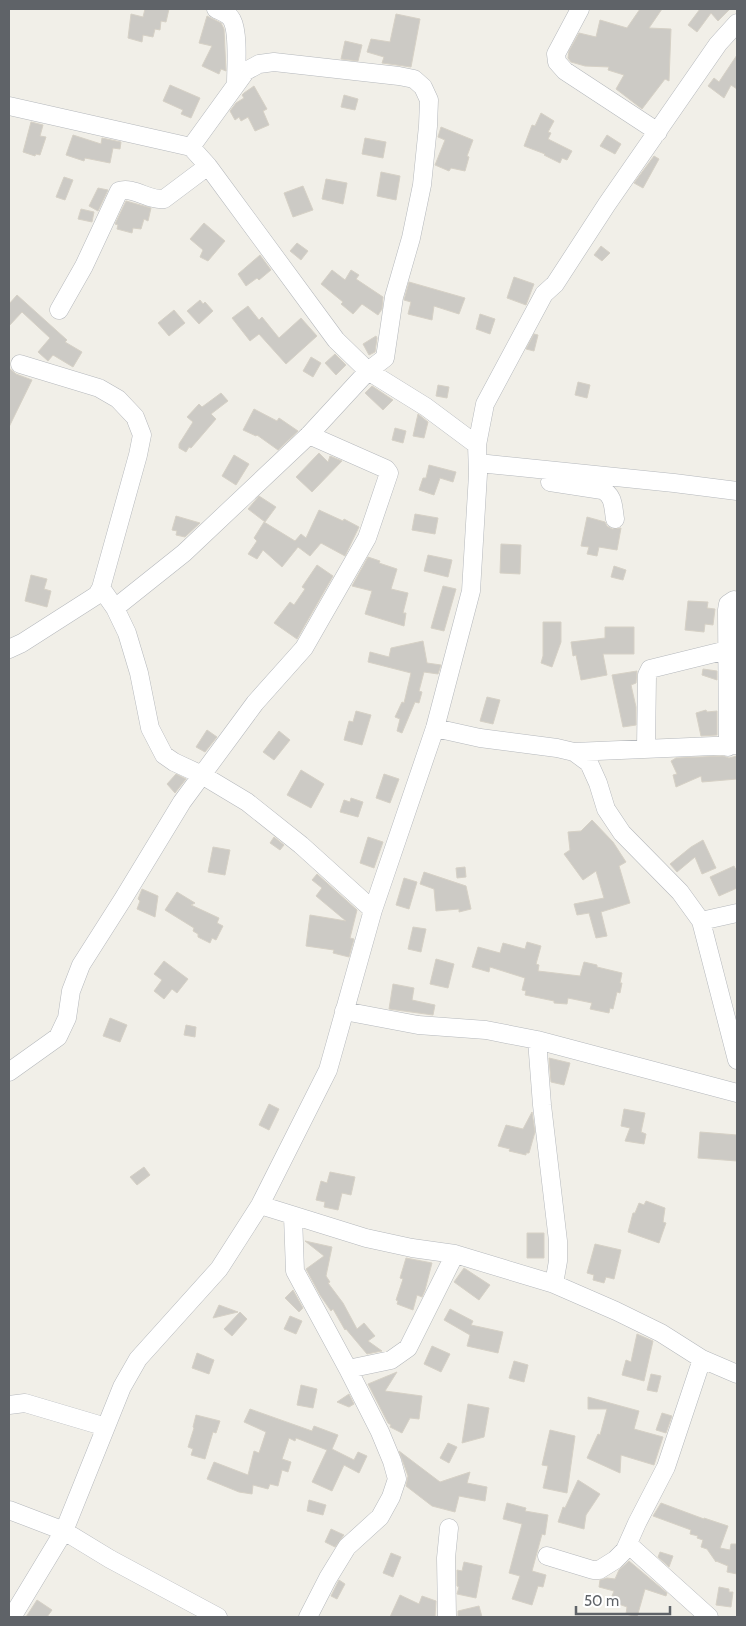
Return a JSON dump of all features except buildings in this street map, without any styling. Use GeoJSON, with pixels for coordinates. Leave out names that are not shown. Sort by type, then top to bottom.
{"type":"FeatureCollection","features":[{"type":"Feature","properties":{"kind":"street"},"geometry":{"type":"LineString","coordinates":[[216,9],[226,13],[232,19],[236,30],[236,84]]}},
{"type":"Feature","properties":{"kind":"street"},"geometry":{"type":"LineString","coordinates":[[580,9],[556,54],[557,62],[565,71],[658,132]]}},
{"type":"Feature","properties":{"kind":"street"},"geometry":{"type":"LineString","coordinates":[[12,1617],[64,1531],[122,1387],[138,1359],[219,1269],[260,1205],[328,1070],[373,910],[435,728],[471,591],[478,468],[477,445],[485,404],[544,294],[555,284],[607,204],[718,44],[737,23]]}},
{"type":"Feature","properties":{"kind":"street"},"geometry":{"type":"LineString","coordinates":[[115,608],[184,552],[309,435],[368,371],[385,358],[394,297],[411,238],[422,185],[428,126],[428,100],[423,87],[414,79],[274,62],[259,64],[246,71],[192,147]]}},
{"type":"Feature","properties":{"kind":"street"},"geometry":{"type":"LineString","coordinates":[[9,106],[192,147],[336,340],[368,371],[426,407],[477,445]]}},
{"type":"Feature","properties":{"kind":"street"},"geometry":{"type":"LineString","coordinates":[[59,310],[84,266],[119,191],[126,190],[156,200],[164,199],[208,166]]}},
{"type":"Feature","properties":{"kind":"street"},"geometry":{"type":"LineString","coordinates":[[9,649],[22,643],[97,595],[101,588],[142,435],[136,417],[118,399],[99,388],[20,364]]}},
{"type":"Feature","properties":{"kind":"street"},"geometry":{"type":"LineString","coordinates":[[9,1072],[58,1037],[67,1018],[71,991],[81,965],[182,802],[256,703],[304,648],[367,538],[389,473],[386,469],[309,435]]}},
{"type":"Feature","properties":{"kind":"street"},"geometry":{"type":"LineString","coordinates":[[478,468],[674,483],[737,491]]}},
{"type":"Feature","properties":{"kind":"street"},"geometry":{"type":"LineString","coordinates":[[478,468],[608,492],[612,500],[615,519]]}},
{"type":"Feature","properties":{"kind":"street"},"geometry":{"type":"LineString","coordinates":[[101,588],[115,608],[127,633],[139,673],[150,728],[164,755],[247,802],[301,845],[373,910]]}},
{"type":"Feature","properties":{"kind":"street"},"geometry":{"type":"LineString","coordinates":[[435,728],[480,738],[574,752],[732,746],[726,610],[728,604],[734,600],[737,601]]}},
{"type":"Feature","properties":{"kind":"street"},"geometry":{"type":"LineString","coordinates":[[646,748],[647,675],[650,669],[727,650]]}},
{"type":"Feature","properties":{"kind":"street"},"geometry":{"type":"LineString","coordinates":[[574,752],[589,763],[598,783],[606,809],[622,833],[680,892],[701,920],[737,1060]]}},
{"type":"Feature","properties":{"kind":"street"},"geometry":{"type":"LineString","coordinates":[[701,920],[737,912]]}},
{"type":"Feature","properties":{"kind":"street"},"geometry":{"type":"LineString","coordinates":[[344,1011],[418,1025],[486,1030],[537,1040],[737,1093]]}},
{"type":"Feature","properties":{"kind":"street"},"geometry":{"type":"LineString","coordinates":[[537,1040],[542,1105],[558,1242],[558,1261],[554,1284]]}},
{"type":"Feature","properties":{"kind":"street"},"geometry":{"type":"LineString","coordinates":[[260,1205],[366,1238],[412,1248],[455,1254],[554,1284],[616,1310],[661,1333],[702,1359],[737,1374]]}},
{"type":"Feature","properties":{"kind":"street"},"geometry":{"type":"LineString","coordinates":[[293,1216],[295,1271],[383,1439],[397,1479],[391,1497],[380,1516],[347,1547],[328,1578],[308,1617]]}},
{"type":"Feature","properties":{"kind":"street"},"geometry":{"type":"LineString","coordinates":[[348,1369],[391,1360],[408,1348],[455,1254]]}},
{"type":"Feature","properties":{"kind":"street"},"geometry":{"type":"LineString","coordinates":[[548,1556],[587,1569],[599,1570],[625,1550],[666,1467],[702,1359]]}},
{"type":"Feature","properties":{"kind":"street"},"geometry":{"type":"LineString","coordinates":[[9,1405],[25,1403],[106,1427]]}},
{"type":"Feature","properties":{"kind":"street"},"geometry":{"type":"LineString","coordinates":[[9,1510],[64,1531],[110,1559],[218,1617]]}},
{"type":"Feature","properties":{"kind":"street"},"geometry":{"type":"LineString","coordinates":[[447,1617],[446,1558],[450,1528]]}},
{"type":"Feature","properties":{"kind":"street"},"geometry":{"type":"LineString","coordinates":[[628,1544],[709,1617]]}}]}
